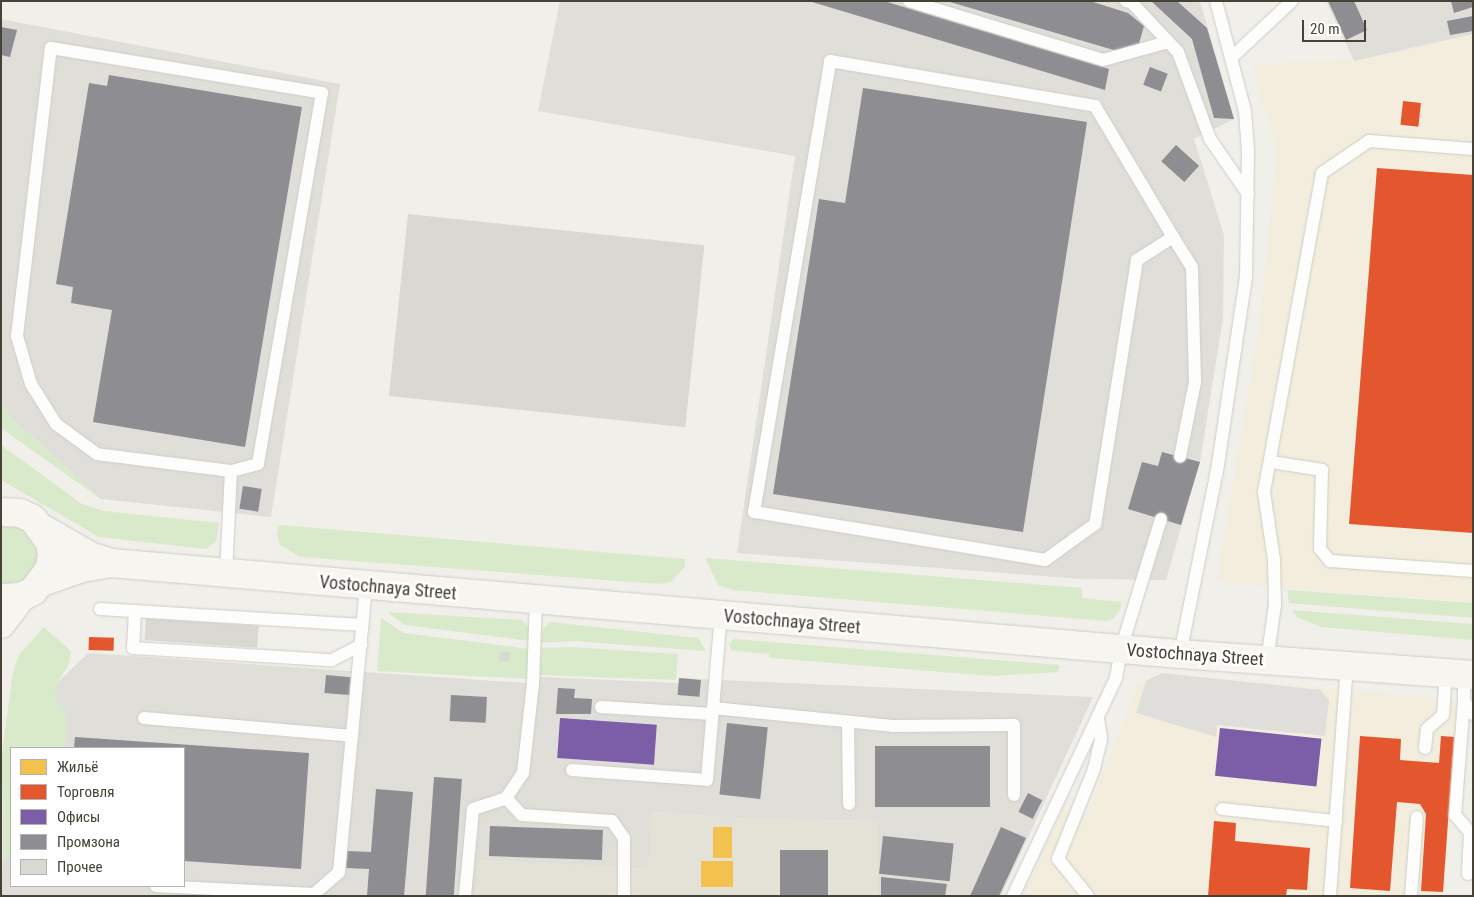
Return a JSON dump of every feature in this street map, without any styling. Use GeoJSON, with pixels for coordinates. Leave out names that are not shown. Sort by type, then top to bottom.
{"type":"FeatureCollection","features":[{"type":"Feature","properties":{"kind":"street","name":"Vostochnaya Street"},"geometry":{"type":"LineString","coordinates":[[1,512],[20,513],[90,556],[111,563],[366,587],[1180,654],[1461,674]]}},
{"type":"Feature","properties":{"kind":"street"},"geometry":{"type":"LineString","coordinates":[[1,624],[21,592],[52,556],[44,529]]}},
{"type":"Feature","properties":{"kind":"street","name":"Vostochnaya Street"},"geometry":{"type":"LineString","coordinates":[[21,592],[82,568],[111,563]]}},
{"type":"Feature","properties":{"kind":"lane"},"geometry":{"type":"LineString","coordinates":[[909,1],[1103,60],[1168,42]]}},
{"type":"Feature","properties":{"kind":"lane"},"geometry":{"type":"LineString","coordinates":[[1126,1],[1132,3],[1178,52],[1210,139],[1248,194]]}},
{"type":"Feature","properties":{"kind":"lane"},"geometry":{"type":"LineString","coordinates":[[1180,654],[1217,471],[1246,278],[1248,194],[1244,111],[1216,1]]}},
{"type":"Feature","properties":{"kind":"lane"},"geometry":{"type":"LineString","coordinates":[[1230,58],[1292,1]]}},
{"type":"Feature","properties":{"kind":"lane"},"geometry":{"type":"LineString","coordinates":[[51,48],[322,93],[258,464],[231,471],[98,454],[56,424],[31,384],[17,336],[51,48]]}},
{"type":"Feature","properties":{"kind":"lane"},"geometry":{"type":"LineString","coordinates":[[1173,237],[1137,260],[1095,524],[1045,560],[754,512],[830,62],[1095,106],[1192,268],[1195,382],[1180,457]]}},
{"type":"Feature","properties":{"kind":"lane"},"geometry":{"type":"LineString","coordinates":[[1267,661],[1275,605],[1274,560],[1264,492],[1271,462],[1322,173],[1369,141],[1473,149]]}},
{"type":"Feature","properties":{"kind":"lane"},"geometry":{"type":"LineString","coordinates":[[1271,462],[1322,470],[1320,549],[1330,561],[1473,571]]}},
{"type":"Feature","properties":{"kind":"lane"},"geometry":{"type":"LineString","coordinates":[[226,573],[231,471]]}},
{"type":"Feature","properties":{"kind":"lane"},"geometry":{"type":"LineString","coordinates":[[1013,896],[1116,678],[1121,649],[1160,519]]}},
{"type":"Feature","properties":{"kind":"lane"},"geometry":{"type":"LineString","coordinates":[[176,887],[314,894],[339,872],[366,587]]}},
{"type":"Feature","properties":{"kind":"lane"},"geometry":{"type":"LineString","coordinates":[[465,896],[473,810],[506,798],[523,773],[533,684],[536,600]]}},
{"type":"Feature","properties":{"kind":"lane"},"geometry":{"type":"LineString","coordinates":[[100,610],[363,625]]}},
{"type":"Feature","properties":{"kind":"lane"},"geometry":{"type":"LineString","coordinates":[[135,611],[133,648],[332,660],[361,644]]}},
{"type":"Feature","properties":{"kind":"lane"},"geometry":{"type":"LineString","coordinates":[[572,770],[707,780],[721,616]]}},
{"type":"Feature","properties":{"kind":"lane"},"geometry":{"type":"LineString","coordinates":[[1330,896],[1346,666]]}},
{"type":"Feature","properties":{"kind":"lane"},"geometry":{"type":"LineString","coordinates":[[1461,674],[1464,701],[1456,815],[1471,832],[1468,874]]}},
{"type":"Feature","properties":{"kind":"lane"},"geometry":{"type":"LineString","coordinates":[[1426,748],[1427,729],[1443,715],[1461,674]]}},
{"type":"Feature","properties":{"kind":"lane"},"geometry":{"type":"LineString","coordinates":[[1464,701],[1473,714]]}},
{"type":"Feature","properties":{"kind":"lane"},"geometry":{"type":"LineString","coordinates":[[601,707],[712,711],[892,726],[1014,725],[1014,795]]}},
{"type":"Feature","properties":{"kind":"lane"},"geometry":{"type":"LineString","coordinates":[[144,718],[352,736]]}},
{"type":"Feature","properties":{"kind":"lane"},"geometry":{"type":"LineString","coordinates":[[1088,896],[1058,859],[1094,768],[1101,738],[1098,718]]}},
{"type":"Feature","properties":{"kind":"lane"},"geometry":{"type":"LineString","coordinates":[[848,722],[849,804]]}},
{"type":"Feature","properties":{"kind":"lane"},"geometry":{"type":"LineString","coordinates":[[506,798],[522,814],[612,821],[624,838],[624,896]]}},
{"type":"Feature","properties":{"kind":"lane"},"geometry":{"type":"LineString","coordinates":[[1222,809],[1336,821]]}},
{"type":"Feature","properties":{"kind":"lane"},"geometry":{"type":"LineString","coordinates":[[1411,896],[1417,817]]}},
{"type":"Feature","properties":{"kind":"shaded area"},"geometry":{"type":"Polygon","coordinates":[[[560,1],[1200,1],[1234,119],[1194,139],[1224,235],[1223,318],[1200,462],[1166,580],[1083,579],[737,553],[795,156],[538,111],[560,1]]]}},
{"type":"Feature","properties":{"kind":"shaded area"},"geometry":{"type":"Polygon","coordinates":[[[1326,1],[1473,1],[1473,34],[1354,61],[1326,1]]]}},
{"type":"Feature","properties":{"kind":"shaded area"},"geometry":{"type":"Polygon","coordinates":[[[1,19],[340,84],[271,517],[101,499],[10,417],[1,400],[1,19]]]}},
{"type":"Feature","properties":{"kind":"shaded area"},"geometry":{"type":"Polygon","coordinates":[[[1473,34],[1473,602],[1225,583],[1217,577],[1260,324],[1277,144],[1258,94],[1254,63],[1354,61],[1473,34]]]}},
{"type":"Feature","properties":{"kind":"shaded area"},"geometry":{"type":"Polygon","coordinates":[[[88,653],[539,684],[541,677],[679,683],[679,678],[1093,697],[1001,896],[878,896],[878,821],[750,819],[653,812],[648,869],[479,860],[476,896],[1,896],[10,729],[88,653]]]}},
{"type":"Feature","properties":{"kind":"shaded area"},"geometry":{"type":"Polygon","coordinates":[[[1162,673],[1454,700],[1457,706],[1445,896],[1021,896],[1064,808],[1086,817],[1138,684],[1162,673]]]}},
{"type":"Feature","properties":{"kind":"shaded area"},"geometry":{"type":"Polygon","coordinates":[[[1162,673],[1320,690],[1329,700],[1325,736],[1217,725],[1216,737],[1136,713],[1146,681],[1162,673]]]}},
{"type":"Feature","properties":{"kind":"shaded area"},"geometry":{"type":"Polygon","coordinates":[[[652,812],[750,819],[878,821],[878,896],[476,896],[478,860],[648,869],[652,812]]]}},
{"type":"Feature","properties":{"kind":"green space"},"geometry":{"type":"Polygon","coordinates":[[[1,400],[10,417],[101,499],[1,428],[1,400]]]}},
{"type":"Feature","properties":{"kind":"green space"},"geometry":{"type":"Polygon","coordinates":[[[1,445],[82,504],[104,511],[219,523],[216,542],[206,549],[99,537],[1,480],[1,445]]]}},
{"type":"Feature","properties":{"kind":"green space"},"geometry":{"type":"Polygon","coordinates":[[[8,523],[27,530],[37,546],[38,556],[36,565],[24,580],[1,585],[1,524],[8,523]]]}},
{"type":"Feature","properties":{"kind":"green space"},"geometry":{"type":"Polygon","coordinates":[[[279,525],[685,559],[685,567],[671,582],[659,584],[300,557],[280,545],[277,534],[279,525]]]}},
{"type":"Feature","properties":{"kind":"green space"},"geometry":{"type":"Polygon","coordinates":[[[705,558],[1082,588],[1082,598],[1121,602],[1120,610],[1113,619],[1107,621],[733,590],[718,585],[705,558]]]}},
{"type":"Feature","properties":{"kind":"green space"},"geometry":{"type":"Polygon","coordinates":[[[1287,590],[1473,603],[1473,618],[1289,603],[1287,590]]]}},
{"type":"Feature","properties":{"kind":"green space"},"geometry":{"type":"Polygon","coordinates":[[[1292,610],[1473,624],[1472,640],[1321,627],[1297,617],[1292,610]]]}},
{"type":"Feature","properties":{"kind":"green space"},"geometry":{"type":"Polygon","coordinates":[[[387,612],[522,620],[530,629],[530,641],[405,625],[387,612]]]}},
{"type":"Feature","properties":{"kind":"green space"},"geometry":{"type":"Polygon","coordinates":[[[381,618],[404,633],[529,649],[527,679],[377,671],[381,618]]]}},
{"type":"Feature","properties":{"kind":"green space"},"geometry":{"type":"Polygon","coordinates":[[[550,622],[698,638],[706,651],[572,641],[541,643],[542,630],[550,622]]]}},
{"type":"Feature","properties":{"kind":"green space"},"geometry":{"type":"Polygon","coordinates":[[[44,627],[71,651],[69,664],[56,685],[55,697],[67,718],[65,747],[10,747],[10,858],[3,858],[2,752],[13,671],[20,654],[44,627]]]}},
{"type":"Feature","properties":{"kind":"green space"},"geometry":{"type":"Polygon","coordinates":[[[734,639],[1059,665],[1058,672],[992,676],[769,658],[769,654],[732,651],[729,644],[734,639]]]}},
{"type":"Feature","properties":{"kind":"green space"},"geometry":{"type":"Polygon","coordinates":[[[572,647],[678,654],[676,680],[539,675],[541,648],[572,647]]]}},
{"type":"Feature","properties":{"kind":"building: Жильё"},"geometry":{"type":"Polygon","coordinates":[[[713,827],[732,827],[732,858],[713,858],[713,827]]]}},
{"type":"Feature","properties":{"kind":"building: Жильё"},"geometry":{"type":"Polygon","coordinates":[[[701,861],[733,861],[733,887],[701,887],[701,861]]]}},
{"type":"Feature","properties":{"kind":"building: Торговля"},"geometry":{"type":"Polygon","coordinates":[[[1403,101],[1421,103],[1418,127],[1400,125],[1403,101]]]}},
{"type":"Feature","properties":{"kind":"building: Торговля"},"geometry":{"type":"Polygon","coordinates":[[[1377,168],[1473,175],[1473,533],[1349,524],[1377,168]]]}},
{"type":"Feature","properties":{"kind":"building: Торговля"},"geometry":{"type":"Polygon","coordinates":[[[89,637],[114,638],[114,651],[89,650],[89,637]]]}},
{"type":"Feature","properties":{"kind":"building: Торговля"},"geometry":{"type":"Polygon","coordinates":[[[1360,736],[1401,739],[1400,760],[1439,763],[1441,736],[1454,737],[1443,892],[1421,891],[1426,814],[1420,804],[1397,802],[1390,891],[1350,888],[1360,736]]]}},
{"type":"Feature","properties":{"kind":"building: Торговля"},"geometry":{"type":"Polygon","coordinates":[[[1214,821],[1236,823],[1235,841],[1310,848],[1307,890],[1287,889],[1286,896],[1208,896],[1214,821]]]}},
{"type":"Feature","properties":{"kind":"building: Офисы"},"geometry":{"type":"Polygon","coordinates":[[[560,718],[657,725],[654,765],[557,758],[560,718]]]}},
{"type":"Feature","properties":{"kind":"building: Офисы"},"geometry":{"type":"Polygon","coordinates":[[[1220,728],[1321,739],[1316,786],[1215,776],[1220,728]]]}},
{"type":"Feature","properties":{"kind":"building: Промзона"},"geometry":{"type":"Polygon","coordinates":[[[884,1],[1109,69],[1105,90],[812,2],[884,1]]]}},
{"type":"Feature","properties":{"kind":"building: Промзона"},"geometry":{"type":"Polygon","coordinates":[[[1090,1],[1128,13],[1144,26],[1138,47],[1117,51],[950,2],[1090,1]]]}},
{"type":"Feature","properties":{"kind":"building: Промзона"},"geometry":{"type":"Polygon","coordinates":[[[1151,1],[1177,1],[1207,28],[1234,119],[1214,118],[1192,39],[1151,1]]]}},
{"type":"Feature","properties":{"kind":"building: Промзона"},"geometry":{"type":"Polygon","coordinates":[[[1328,1],[1354,1],[1367,30],[1346,40],[1328,1]]]}},
{"type":"Feature","properties":{"kind":"building: Промзона"},"geometry":{"type":"Polygon","coordinates":[[[1451,1],[1473,1],[1473,7],[1454,13],[1451,1]]]}},
{"type":"Feature","properties":{"kind":"building: Промзона"},"geometry":{"type":"Polygon","coordinates":[[[1473,16],[1473,31],[1450,35],[1447,21],[1473,16]]]}},
{"type":"Feature","properties":{"kind":"building: Промзона"},"geometry":{"type":"Polygon","coordinates":[[[1,27],[17,30],[10,57],[1,55],[1,27]]]}},
{"type":"Feature","properties":{"kind":"building: Промзона"},"geometry":{"type":"Polygon","coordinates":[[[1150,67],[1168,74],[1161,92],[1143,85],[1150,67]]]}},
{"type":"Feature","properties":{"kind":"building: Промзона"},"geometry":{"type":"Polygon","coordinates":[[[109,75],[302,107],[245,447],[93,422],[112,310],[71,303],[73,287],[56,284],[89,83],[107,86],[109,75]]]}},
{"type":"Feature","properties":{"kind":"building: Промзона"},"geometry":{"type":"Polygon","coordinates":[[[863,88],[1087,122],[1023,532],[773,494],[819,199],[845,203],[863,88]]]}},
{"type":"Feature","properties":{"kind":"building: Промзона"},"geometry":{"type":"Polygon","coordinates":[[[1176,145],[1199,166],[1184,182],[1161,161],[1176,145]]]}},
{"type":"Feature","properties":{"kind":"building: Промзона"},"geometry":{"type":"Polygon","coordinates":[[[1162,452],[1200,462],[1181,525],[1128,509],[1142,462],[1158,466],[1162,452]]]}},
{"type":"Feature","properties":{"kind":"building: Промзона"},"geometry":{"type":"Polygon","coordinates":[[[243,486],[262,489],[258,512],[239,509],[243,486]]]}},
{"type":"Feature","properties":{"kind":"building: Промзона"},"geometry":{"type":"Polygon","coordinates":[[[326,675],[351,677],[349,695],[324,693],[326,675]]]}},
{"type":"Feature","properties":{"kind":"building: Промзона"},"geometry":{"type":"Polygon","coordinates":[[[679,678],[701,680],[699,697],[678,695],[679,678]]]}},
{"type":"Feature","properties":{"kind":"building: Промзона"},"geometry":{"type":"Polygon","coordinates":[[[558,688],[575,689],[574,698],[592,699],[591,714],[556,714],[558,688]]]}},
{"type":"Feature","properties":{"kind":"building: Промзона"},"geometry":{"type":"Polygon","coordinates":[[[451,695],[487,697],[486,723],[450,721],[451,695]]]}},
{"type":"Feature","properties":{"kind":"building: Промзона"},"geometry":{"type":"Polygon","coordinates":[[[727,723],[768,727],[760,799],[719,795],[727,723]]]}},
{"type":"Feature","properties":{"kind":"building: Промзона"},"geometry":{"type":"Polygon","coordinates":[[[75,737],[309,753],[301,869],[185,861],[185,747],[74,747],[75,737]]]}},
{"type":"Feature","properties":{"kind":"building: Промзона"},"geometry":{"type":"Polygon","coordinates":[[[875,746],[990,746],[990,807],[875,807],[875,746]]]}},
{"type":"Feature","properties":{"kind":"building: Промзона"},"geometry":{"type":"Polygon","coordinates":[[[434,777],[462,779],[454,896],[426,896],[434,777]]]}},
{"type":"Feature","properties":{"kind":"building: Промзона"},"geometry":{"type":"Polygon","coordinates":[[[376,789],[413,792],[404,896],[367,896],[369,869],[346,868],[347,851],[371,852],[376,789]]]}},
{"type":"Feature","properties":{"kind":"building: Промзона"},"geometry":{"type":"Polygon","coordinates":[[[1028,793],[1042,800],[1033,819],[1018,812],[1028,793]]]}},
{"type":"Feature","properties":{"kind":"building: Промзона"},"geometry":{"type":"Polygon","coordinates":[[[490,826],[603,830],[602,860],[489,856],[490,826]]]}},
{"type":"Feature","properties":{"kind":"building: Промзона"},"geometry":{"type":"Polygon","coordinates":[[[1001,827],[1026,838],[999,896],[970,896],[1001,827]]]}},
{"type":"Feature","properties":{"kind":"building: Промзона"},"geometry":{"type":"Polygon","coordinates":[[[883,836],[954,843],[950,881],[879,874],[883,836]]]}},
{"type":"Feature","properties":{"kind":"building: Промзона"},"geometry":{"type":"Polygon","coordinates":[[[780,850],[828,850],[828,896],[780,896],[780,850]]]}},
{"type":"Feature","properties":{"kind":"building: Промзона"},"geometry":{"type":"Polygon","coordinates":[[[881,877],[947,884],[945,896],[881,896],[881,877]]]}},
{"type":"Feature","properties":{"kind":"building: Прочее"},"geometry":{"type":"Polygon","coordinates":[[[408,214],[704,245],[685,427],[389,396],[408,214]]]}},
{"type":"Feature","properties":{"kind":"building: Прочее"},"geometry":{"type":"Polygon","coordinates":[[[146,618],[259,626],[257,648],[144,640],[146,618]]]}},
{"type":"Feature","properties":{"kind":"building: Прочее"},"geometry":{"type":"Polygon","coordinates":[[[500,652],[510,652],[509,661],[499,661],[500,652]]]}}]}
